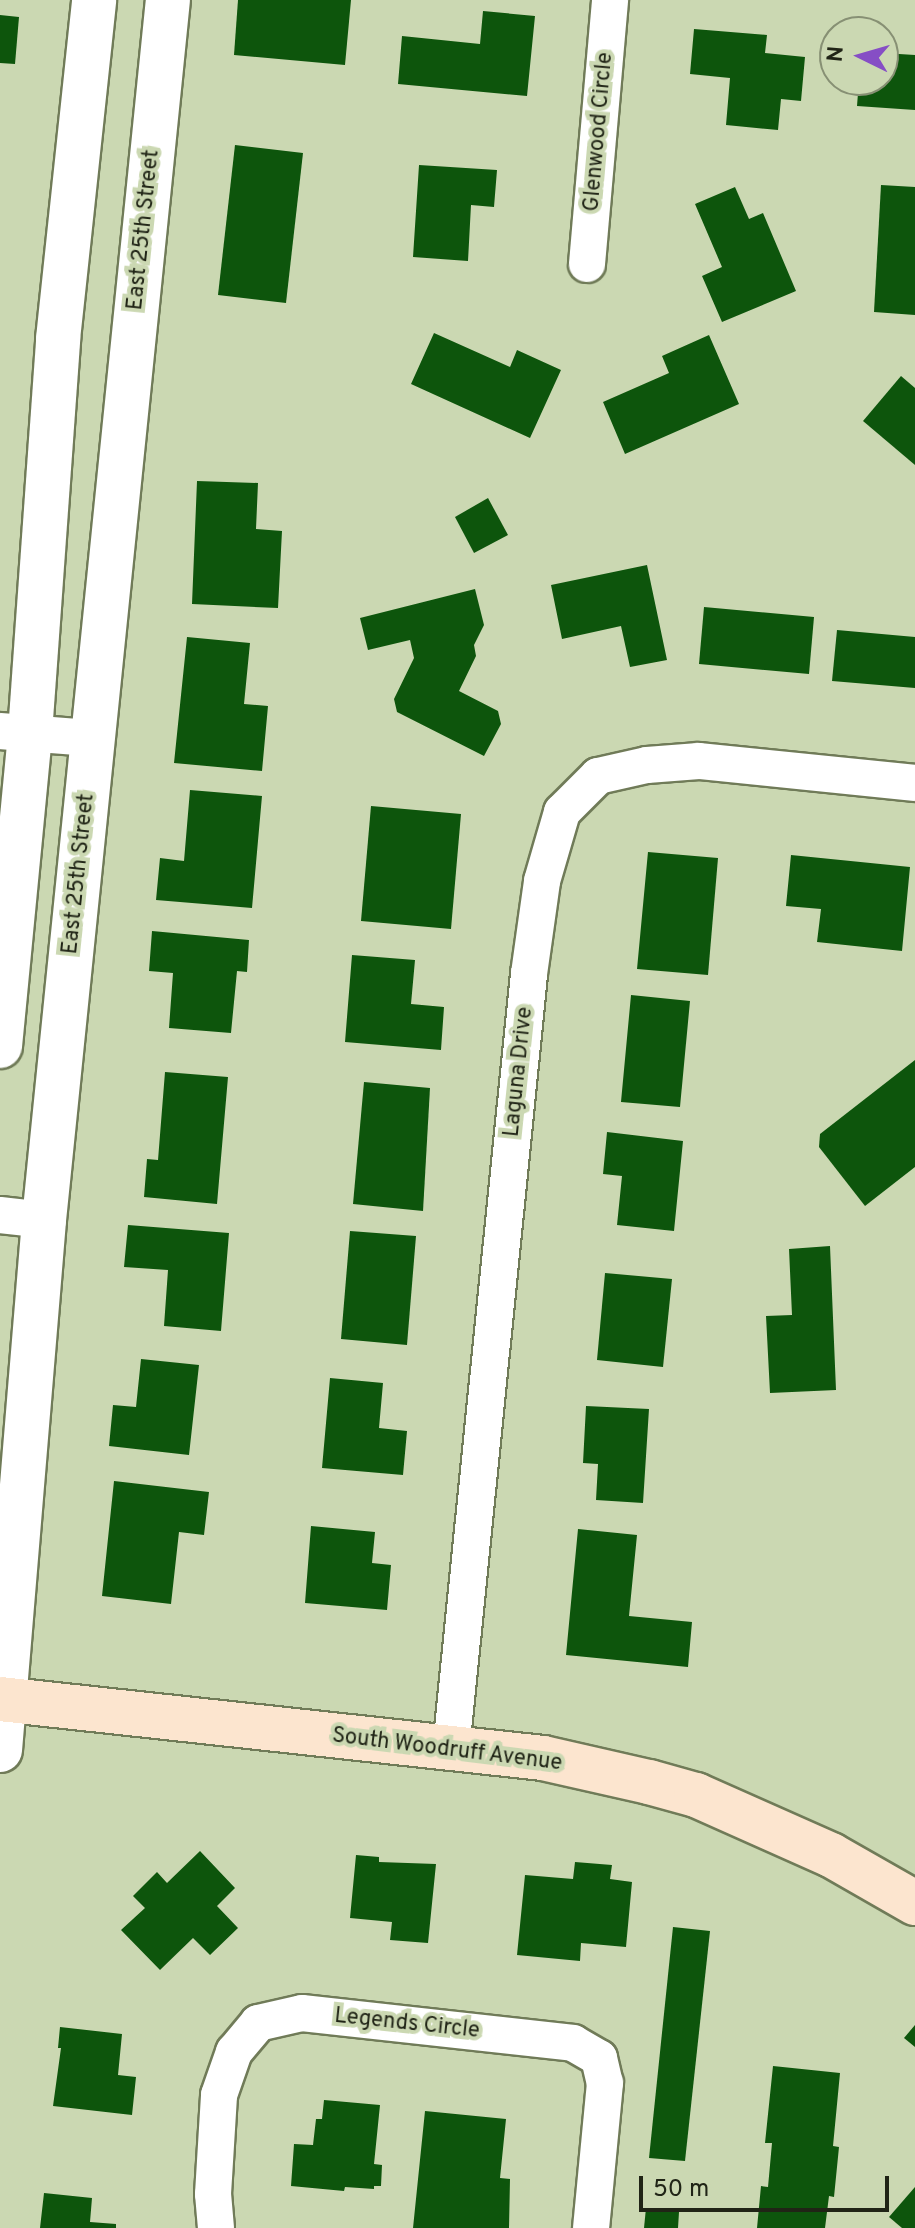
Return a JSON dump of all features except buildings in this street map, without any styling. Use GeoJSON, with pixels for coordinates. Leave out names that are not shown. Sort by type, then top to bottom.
{"type":"FeatureCollection","features":[{"type":"Feature","properties":{"kind":"main road","name":"South Woodruff Avenue"},"geometry":{"type":"LineString","coordinates":[[2,1699],[543,1758],[696,1795],[831,1855],[915,1903]]}},
{"type":"Feature","properties":{"kind":"street"},"geometry":{"type":"LineString","coordinates":[[0,1046],[15,732],[94,0]]}},
{"type":"Feature","properties":{"kind":"street","name":"East 25th Street"},"geometry":{"type":"LineString","coordinates":[[0,1750],[44,1220],[168,0]]}},
{"type":"Feature","properties":{"kind":"street","name":"Glenwood Circle"},"geometry":{"type":"LineString","coordinates":[[587,264],[610,0]]}},
{"type":"Feature","properties":{"kind":"street"},"geometry":{"type":"LineString","coordinates":[[15,732],[92,738]]}},
{"type":"Feature","properties":{"kind":"street","name":"Laguna Drive"},"geometry":{"type":"LineString","coordinates":[[451,1749],[529,974],[542,881],[562,812],[598,776],[647,765],[699,761],[915,783]]}},
{"type":"Feature","properties":{"kind":"street"},"geometry":{"type":"LineString","coordinates":[[0,1215],[44,1220]]}},
{"type":"Feature","properties":{"kind":"street","name":"Legends Circle"},"geometry":{"type":"LineString","coordinates":[[216,2228],[213,2194],[219,2095],[234,2052],[258,2023],[302,2013],[573,2043],[599,2058],[605,2083],[591,2228]]}}]}
